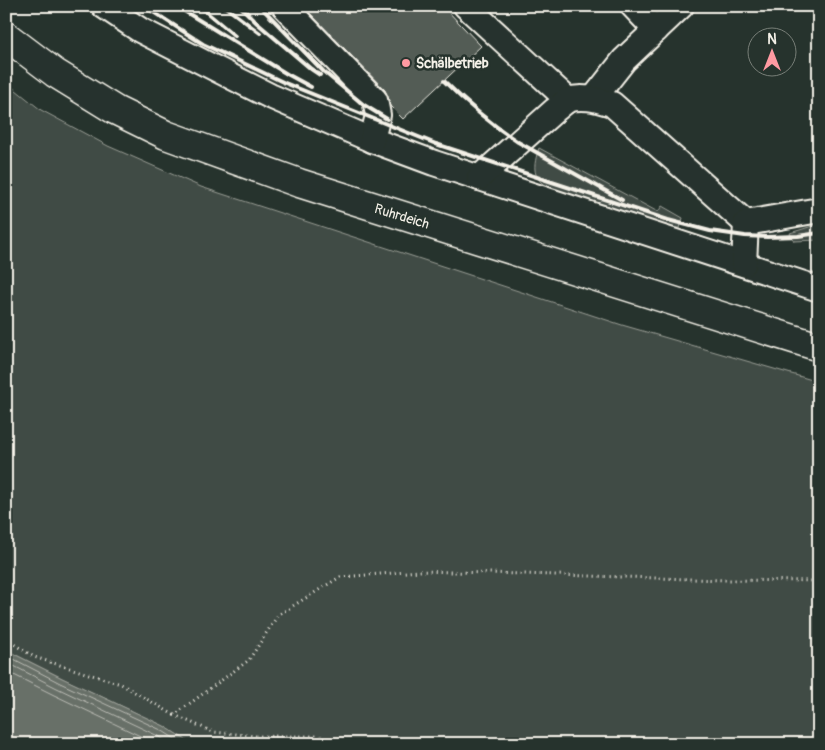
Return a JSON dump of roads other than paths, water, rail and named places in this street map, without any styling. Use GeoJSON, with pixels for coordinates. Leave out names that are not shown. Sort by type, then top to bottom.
{"type":"FeatureCollection","features":[{"type":"Feature","properties":{"kind":"main road","name":"Ruhrdeich"},"geometry":{"type":"LineString","coordinates":[[6,36],[54,72],[115,110],[166,134],[218,154],[299,184],[819,347]]}},
{"type":"Feature","properties":{"kind":"lane"},"geometry":{"type":"LineString","coordinates":[[104,6],[140,30],[232,77],[270,96],[372,140],[478,178],[819,289]]}},
{"type":"Feature","properties":{"kind":"lane"},"geometry":{"type":"LineString","coordinates":[[284,6],[375,100],[378,115],[372,140]]}},
{"type":"Feature","properties":{"kind":"lane"},"geometry":{"type":"LineString","coordinates":[[466,6],[568,100]]}},
{"type":"Feature","properties":{"kind":"lane"},"geometry":{"type":"LineString","coordinates":[[632,6],[656,30]]}},
{"type":"Feature","properties":{"kind":"lane"},"geometry":{"type":"LineString","coordinates":[[594,98],[624,60],[681,6]]}},
{"type":"Feature","properties":{"kind":"lane"},"geometry":{"type":"LineString","coordinates":[[478,178],[568,100],[594,98],[612,104],[746,223]]}},
{"type":"Feature","properties":{"kind":"lane"},"geometry":{"type":"LineString","coordinates":[[746,223],[819,210]]}},
{"type":"Feature","properties":{"kind":"lane"},"geometry":{"type":"LineString","coordinates":[[744,264],[746,223]]}},
{"type":"Feature","properties":{"kind":"water"},"geometry":{"type":"Polygon","coordinates":[[[6,650],[164,726],[192,744],[6,744],[6,650]]]}},
{"type":"Feature","properties":{"kind":"railway"},"geometry":{"type":"LineString","coordinates":[[144,6],[203,44],[285,83],[436,144],[668,220],[710,231],[767,237],[819,233]]}},
{"type":"Feature","properties":{"kind":"railway"},"geometry":{"type":"LineString","coordinates":[[176,6],[311,87]]}},
{"type":"Feature","properties":{"kind":"railway"},"geometry":{"type":"LineString","coordinates":[[199,6],[235,36]]}},
{"type":"Feature","properties":{"kind":"railway"},"geometry":{"type":"LineString","coordinates":[[224,6],[260,33]]}},
{"type":"Feature","properties":{"kind":"railway"},"geometry":{"type":"LineString","coordinates":[[240,6],[257,23],[320,75]]}},
{"type":"Feature","properties":{"kind":"railway"},"geometry":{"type":"LineString","coordinates":[[260,6],[324,72],[364,105],[387,119]]}},
{"type":"Feature","properties":{"kind":"railway"},"geometry":{"type":"LineString","coordinates":[[444,81],[461,98],[518,142],[622,200]]}},
{"type":"Feature","properties":{"kind":"place","name":"Schälbetrieb"},"geometry":{"type":"Point","coordinates":[406,63]}}]}
